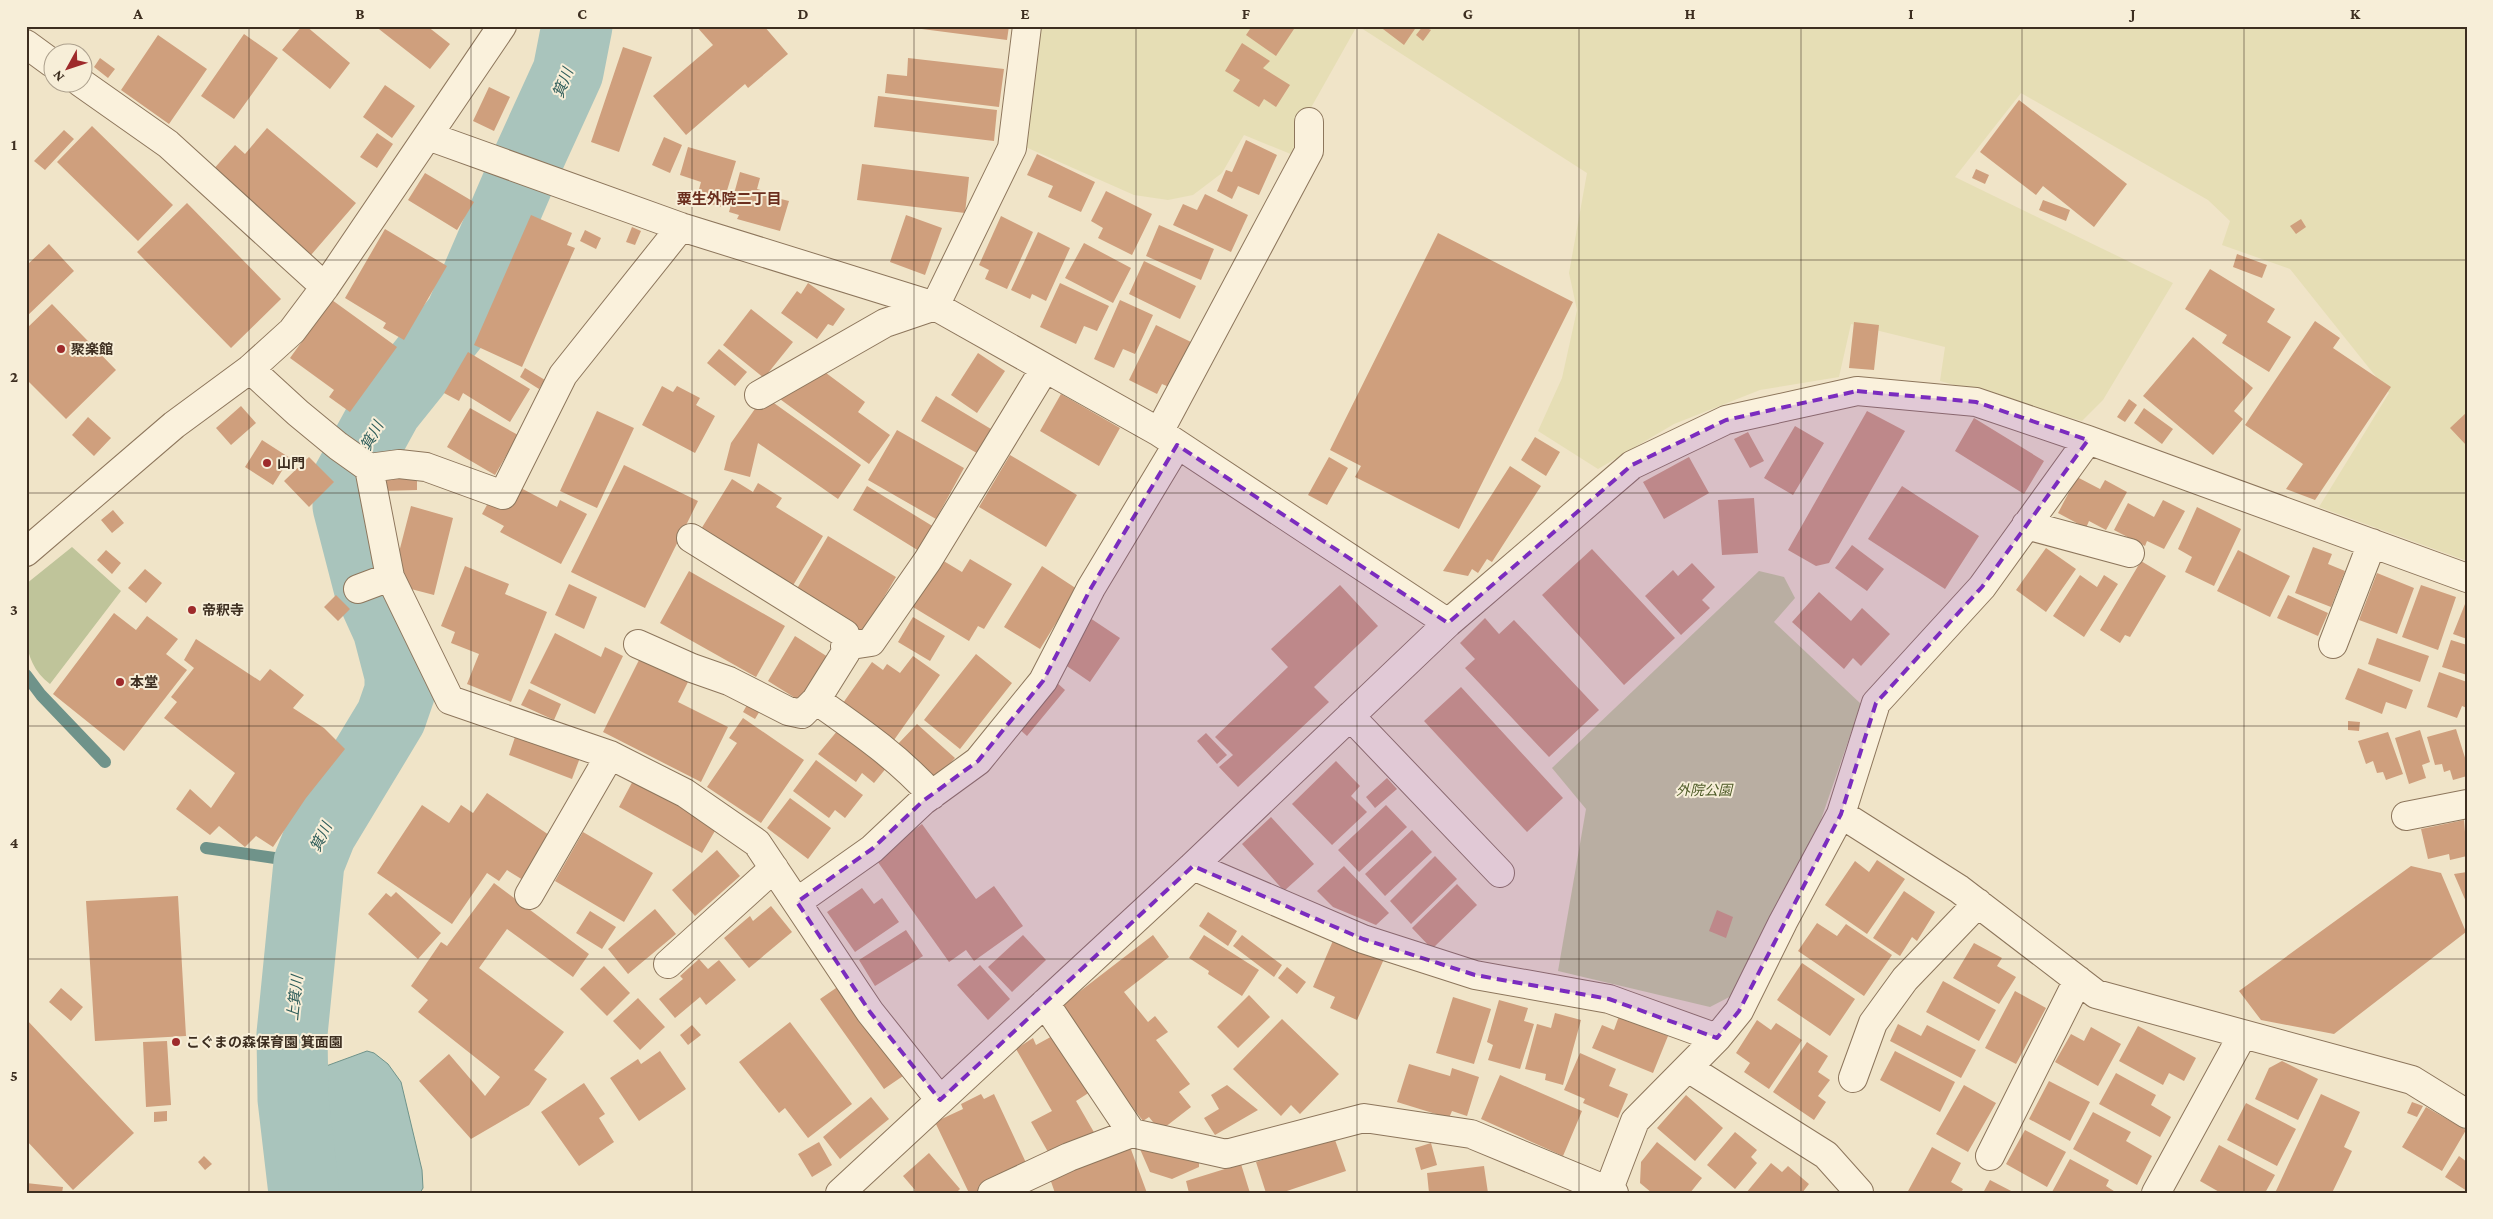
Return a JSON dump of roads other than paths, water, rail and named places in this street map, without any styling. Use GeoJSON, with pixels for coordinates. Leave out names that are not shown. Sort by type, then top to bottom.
{"type":"FeatureCollection","features":[{"type":"Feature","properties":{"kind":"street"},"geometry":{"type":"LineString","coordinates":[[26,552],[174,425],[250,369],[292,331],[325,287],[502,26]]}},
{"type":"Feature","properties":{"kind":"street"},"geometry":{"type":"LineString","coordinates":[[759,395],[885,323],[935,306],[1012,148],[1027,26]]}},
{"type":"Feature","properties":{"kind":"street"},"geometry":{"type":"LineString","coordinates":[[26,44],[42,56]]}},
{"type":"Feature","properties":{"kind":"street"},"geometry":{"type":"LineString","coordinates":[[92,90],[168,144],[325,287]]}},
{"type":"Feature","properties":{"kind":"street"},"geometry":{"type":"LineString","coordinates":[[797,902],[872,849],[932,795],[978,761],[1043,681],[1168,438],[1309,151],[1309,122]]}},
{"type":"Feature","properties":{"kind":"street"},"geometry":{"type":"LineString","coordinates":[[428,136],[681,228],[935,306],[1168,438],[1448,623]]}},
{"type":"Feature","properties":{"kind":"street"},"geometry":{"type":"LineString","coordinates":[[250,369],[338,446],[367,467],[399,464],[426,467],[503,495],[563,375],[681,228]]}},
{"type":"Feature","properties":{"kind":"street"},"geometry":{"type":"LineString","coordinates":[[845,646],[871,642],[928,560],[1044,368]]}},
{"type":"Feature","properties":{"kind":"street"},"geometry":{"type":"LineString","coordinates":[[840,1193],[1193,866],[1448,623],[1632,465],[1726,420],[1857,391],[1976,402],[2088,440],[2467,578]]}},
{"type":"Feature","properties":{"kind":"street"},"geometry":{"type":"LineString","coordinates":[[992,1193],[1069,1157],[1132,1133],[1226,1154],[1364,1118],[1471,1134],[1608,1192],[1635,1121],[1717,1038],[1739,1011],[1783,922],[1841,814],[1876,703],[1982,587],[2088,440]]}},
{"type":"Feature","properties":{"kind":"street"},"geometry":{"type":"LineString","coordinates":[[367,467],[390,577],[450,700],[610,755],[686,793],[757,843],[870,1012],[940,1100]]}},
{"type":"Feature","properties":{"kind":"street"},"geometry":{"type":"LineString","coordinates":[[2026,525],[2130,553]]}},
{"type":"Feature","properties":{"kind":"street"},"geometry":{"type":"LineString","coordinates":[[638,644],[692,668],[729,681],[788,711],[802,714],[816,700],[846,652],[844,634],[691,538]]}},
{"type":"Feature","properties":{"kind":"street"},"geometry":{"type":"LineString","coordinates":[[2333,644],[2372,544]]}},
{"type":"Feature","properties":{"kind":"street"},"geometry":{"type":"LineString","coordinates":[[358,589],[390,577]]}},
{"type":"Feature","properties":{"kind":"street"},"geometry":{"type":"LineString","coordinates":[[816,700],[865,734],[903,766],[932,795]]}},
{"type":"Feature","properties":{"kind":"street"},"geometry":{"type":"LineString","coordinates":[[1350,716],[1500,873]]}},
{"type":"Feature","properties":{"kind":"street"},"geometry":{"type":"LineString","coordinates":[[529,895],[610,755]]}},
{"type":"Feature","properties":{"kind":"street"},"geometry":{"type":"LineString","coordinates":[[2406,816],[2467,804]]}},
{"type":"Feature","properties":{"kind":"street"},"geometry":{"type":"LineString","coordinates":[[1841,814],[1978,903],[2096,994],[2412,1080],[2467,1114]]}},
{"type":"Feature","properties":{"kind":"street"},"geometry":{"type":"LineString","coordinates":[[1193,866],[1363,940],[1475,975],[1609,999],[1717,1038]]}},
{"type":"Feature","properties":{"kind":"street"},"geometry":{"type":"LineString","coordinates":[[668,964],[774,868]]}},
{"type":"Feature","properties":{"kind":"street"},"geometry":{"type":"LineString","coordinates":[[1852,1078],[1873,1023],[1878,1016],[1905,979],[1978,903]]}},
{"type":"Feature","properties":{"kind":"street"},"geometry":{"type":"LineString","coordinates":[[1990,1156],[2078,980]]}},
{"type":"Feature","properties":{"kind":"street"},"geometry":{"type":"LineString","coordinates":[[1046,1003],[1132,1133]]}},
{"type":"Feature","properties":{"kind":"street"},"geometry":{"type":"LineString","coordinates":[[2156,1193],[2244,1034]]}},
{"type":"Feature","properties":{"kind":"street"},"geometry":{"type":"LineString","coordinates":[[1688,1068],[1826,1155],[1859,1192]]}},
{"type":"Feature","properties":{"kind":"water"},"geometry":{"type":"Polygon","coordinates":[[[367,1051],[374,1053],[388,1064],[401,1082],[422,1170],[423,1188],[420,1193],[332,1193],[324,1151],[318,1069],[367,1051]]]}},
{"type":"Feature","properties":{"kind":"waterway","name":"箕川"},"geometry":{"type":"LineString","coordinates":[[304,1193],[293,1099],[292,1034],[309,863],[321,833],[391,717],[400,691],[400,675],[388,629],[369,587],[348,506],[348,479],[387,408],[460,317],[568,72],[577,26]]}},
{"type":"Feature","properties":{"kind":"waterway"},"geometry":{"type":"LineString","coordinates":[[26,675],[41,695],[105,762]]}},
{"type":"Feature","properties":{"kind":"waterway"},"geometry":{"type":"LineString","coordinates":[[206,848],[309,863]]}},
{"type":"Feature","properties":{"kind":"waterway"},"geometry":{"type":"LineString","coordinates":[[299,1159],[325,1156]]}},
{"type":"Feature","properties":{"kind":"place","name":"聚楽館"},"geometry":{"type":"Point","coordinates":[61,349]}},
{"type":"Feature","properties":{"kind":"place","name":"山門"},"geometry":{"type":"Point","coordinates":[267,463]}},
{"type":"Feature","properties":{"kind":"place","name":"帝釈寺"},"geometry":{"type":"Point","coordinates":[192,610]}},
{"type":"Feature","properties":{"kind":"place","name":"本堂"},"geometry":{"type":"Point","coordinates":[120,682]}},
{"type":"Feature","properties":{"kind":"place","name":"こぐまの森保育園 箕面園"},"geometry":{"type":"Point","coordinates":[176,1042]}},
{"type":"Feature","properties":{"kind":"district","name":"粟生外院二丁目"},"geometry":{"type":"Point","coordinates":[729,199]}},
{"type":"Feature","properties":{"kind":"park label","name":"外院公園"},"geometry":{"type":"Point","coordinates":[1704,790]}},
{"type":"Feature","properties":{"kind":"water label","name":"上箕川"},"geometry":{"type":"Point","coordinates":[295,998]}}]}
